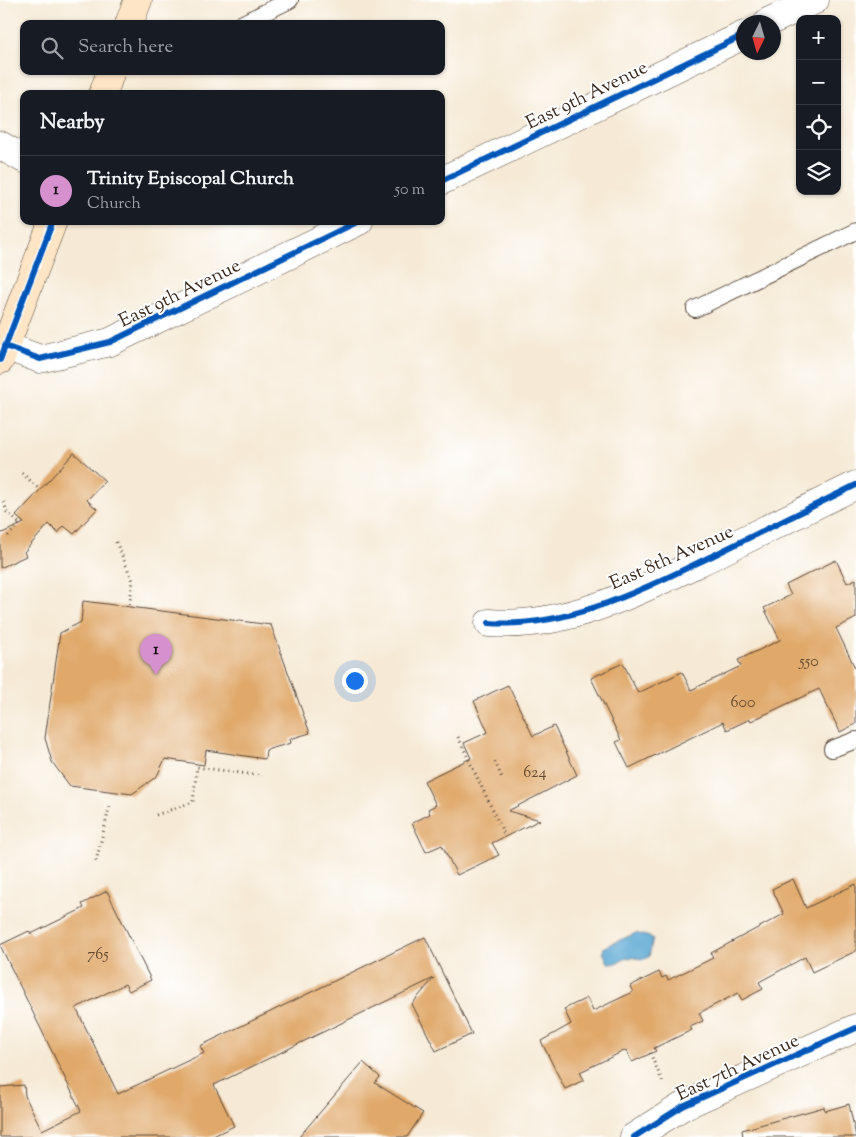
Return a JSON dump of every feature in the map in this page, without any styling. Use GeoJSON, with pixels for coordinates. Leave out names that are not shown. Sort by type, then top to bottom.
{"type":"FeatureCollection","features":[{"type":"Feature","properties":{"kind":"main road"},"geometry":{"type":"LineString","coordinates":[[130,20],[138,0]]}},
{"type":"Feature","properties":{"kind":"main road"},"geometry":{"type":"LineString","coordinates":[[104,90],[110,75]]}},
{"type":"Feature","properties":{"kind":"main road"},"geometry":{"type":"LineString","coordinates":[[3,353],[51,225]]}},
{"type":"Feature","properties":{"kind":"street"},"geometry":{"type":"LineString","coordinates":[[781,16],[815,0]]}},
{"type":"Feature","properties":{"kind":"street","name":"East 9th Avenue"},"geometry":{"type":"LineString","coordinates":[[445,179],[736,39]]}},
{"type":"Feature","properties":{"kind":"street"},"geometry":{"type":"LineString","coordinates":[[0,145],[20,157]]}},
{"type":"Feature","properties":{"kind":"street","name":"East 9th Avenue"},"geometry":{"type":"LineString","coordinates":[[3,353],[40,360],[110,342],[351,225]]}},
{"type":"Feature","properties":{"kind":"street","name":"East 8th Avenue"},"geometry":{"type":"LineString","coordinates":[[489,623],[516,625],[548,621],[606,602],[661,580],[856,485]]}},
{"type":"Feature","properties":{"kind":"street","name":"East 7th Avenue"},"geometry":{"type":"LineString","coordinates":[[634,1137],[675,1111],[856,1028]]}},
{"type":"Feature","properties":{"kind":"lane"},"geometry":{"type":"LineString","coordinates":[[249,20],[290,0]]}},
{"type":"Feature","properties":{"kind":"lane"},"geometry":{"type":"LineString","coordinates":[[695,309],[856,231]]}},
{"type":"Feature","properties":{"kind":"lane"},"geometry":{"type":"LineString","coordinates":[[832,749],[856,740]]}},
{"type":"Feature","properties":{"kind":"path"},"geometry":{"type":"LineString","coordinates":[[22,473],[40,490]]}},
{"type":"Feature","properties":{"kind":"path"},"geometry":{"type":"LineString","coordinates":[[4,502],[7,512],[21,522],[8,536]]}},
{"type":"Feature","properties":{"kind":"path"},"geometry":{"type":"LineString","coordinates":[[116,542],[133,581],[129,607]]}},
{"type":"Feature","properties":{"kind":"path"},"geometry":{"type":"LineString","coordinates":[[458,737],[505,836]]}},
{"type":"Feature","properties":{"kind":"path"},"geometry":{"type":"LineString","coordinates":[[495,762],[503,780]]}},
{"type":"Feature","properties":{"kind":"path"},"geometry":{"type":"LineString","coordinates":[[156,815],[193,802],[197,768],[262,776]]}},
{"type":"Feature","properties":{"kind":"path"},"geometry":{"type":"LineString","coordinates":[[96,861],[110,805]]}},
{"type":"Feature","properties":{"kind":"path"},"geometry":{"type":"LineString","coordinates":[[650,1053],[675,1111]]}},
{"type":"Feature","properties":{"kind":"water"},"geometry":{"type":"Polygon","coordinates":[[[636,933],[653,938],[649,957],[644,959],[628,958],[616,963],[608,963],[603,952],[604,947],[636,933]]]}},
{"type":"Feature","properties":{"kind":"building"},"geometry":{"type":"Polygon","coordinates":[[[74,453],[105,481],[87,500],[97,509],[74,534],[64,526],[58,533],[49,524],[24,552],[26,556],[0,568],[0,534],[24,523],[16,516],[74,453]]]}},
{"type":"Feature","properties":{"kind":"building"},"geometry":{"type":"Polygon","coordinates":[[[836,560],[847,583],[856,579],[856,618],[836,628],[856,670],[856,724],[840,732],[819,689],[751,721],[750,719],[727,730],[723,722],[629,768],[616,742],[621,740],[591,678],[623,663],[638,693],[682,672],[691,690],[741,666],[738,660],[780,640],[764,608],[791,595],[786,585],[836,560]]]}},
{"type":"Feature","properties":{"kind":"building"},"geometry":{"type":"Polygon","coordinates":[[[83,601],[271,625],[310,733],[290,739],[291,743],[266,750],[265,759],[206,750],[204,765],[165,759],[157,776],[132,794],[70,786],[52,762],[45,738],[60,633],[81,622],[83,601]]]}},
{"type":"Feature","properties":{"kind":"building"},"geometry":{"type":"Polygon","coordinates":[[[508,685],[533,736],[554,726],[577,775],[508,811],[540,820],[492,843],[499,855],[457,875],[442,845],[426,852],[412,823],[430,814],[428,809],[436,805],[424,781],[471,758],[464,743],[488,732],[474,701],[508,685]]]}},
{"type":"Feature","properties":{"kind":"building"},"geometry":{"type":"Polygon","coordinates":[[[793,879],[806,908],[856,884],[856,951],[812,972],[805,957],[759,982],[763,989],[742,1000],[738,993],[699,1013],[703,1021],[690,1027],[692,1030],[654,1048],[656,1051],[632,1062],[626,1050],[580,1072],[584,1080],[565,1089],[541,1041],[571,1024],[564,1009],[587,998],[593,1011],[633,992],[630,986],[659,972],[662,978],[666,976],[668,980],[713,958],[711,953],[784,914],[772,889],[793,879]]]}},
{"type":"Feature","properties":{"kind":"building"},"geometry":{"type":"Polygon","coordinates":[[[107,891],[151,980],[129,991],[125,984],[76,1008],[118,1094],[204,1053],[200,1046],[425,937],[472,1034],[436,1051],[412,1004],[434,978],[214,1085],[234,1126],[211,1137],[0,1137],[0,1087],[24,1085],[25,1096],[42,1130],[81,1111],[0,945],[29,931],[31,934],[84,908],[82,904],[107,891]]]}},
{"type":"Feature","properties":{"kind":"building"},"geometry":{"type":"Polygon","coordinates":[[[363,1062],[380,1077],[375,1083],[423,1113],[407,1137],[299,1137],[363,1062]]]}},
{"type":"Feature","properties":{"kind":"building"},"geometry":{"type":"Polygon","coordinates":[[[849,1104],[856,1137],[743,1137],[742,1130],[824,1107],[825,1111],[849,1104]]]}},
{"type":"Feature","properties":{"kind":"cycle path"},"geometry":{"type":"LineString","coordinates":[[445,179],[736,39]]}},
{"type":"Feature","properties":{"kind":"cycle path"},"geometry":{"type":"LineString","coordinates":[[0,360],[51,225]]}},
{"type":"Feature","properties":{"kind":"cycle path"},"geometry":{"type":"LineString","coordinates":[[5,346],[40,359],[110,342],[351,225]]}},
{"type":"Feature","properties":{"kind":"cycle path"},"geometry":{"type":"LineString","coordinates":[[489,623],[519,623],[548,620],[606,604],[662,580],[856,485]]}},
{"type":"Feature","properties":{"kind":"cycle path"},"geometry":{"type":"LineString","coordinates":[[634,1137],[683,1106],[856,1028]]}},
{"type":"Feature","properties":{"kind":"place","name":"Trinity Episcopal Church"},"geometry":{"type":"Point","coordinates":[156,675]}}]}
